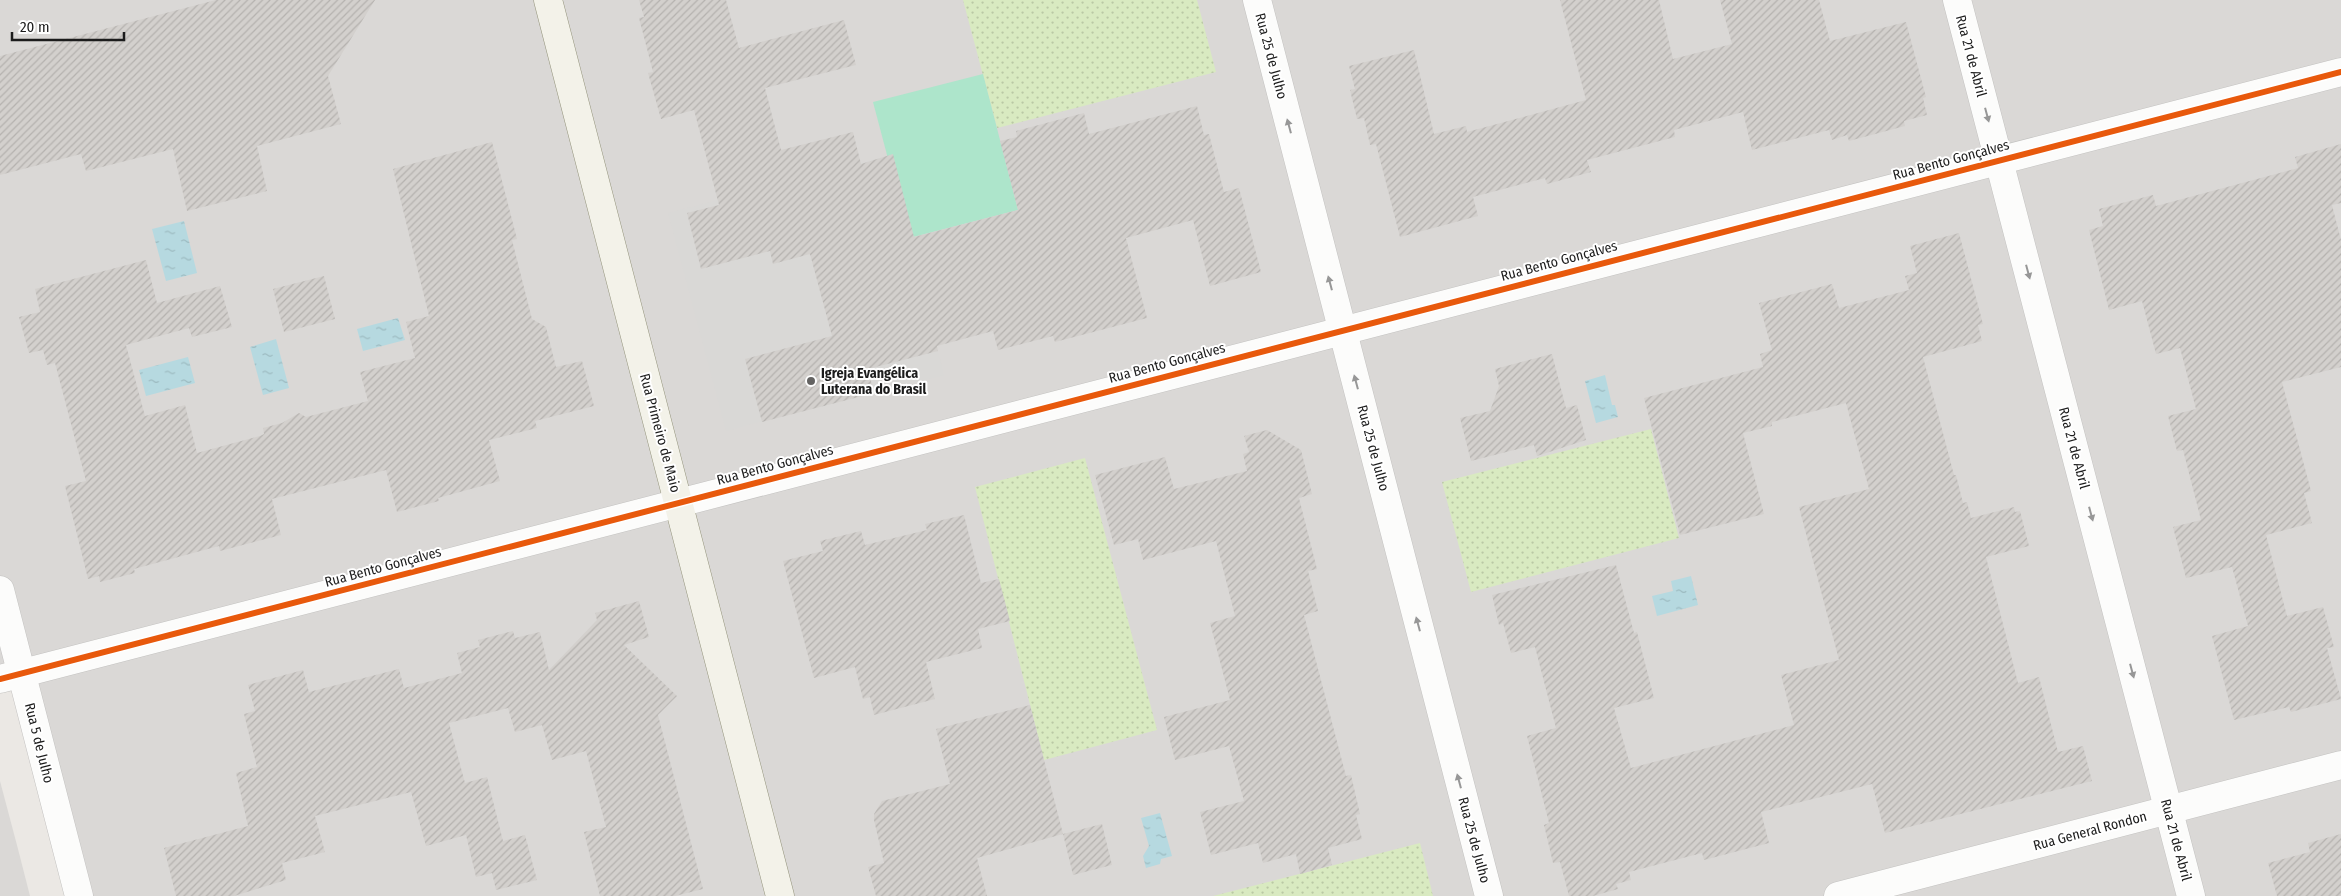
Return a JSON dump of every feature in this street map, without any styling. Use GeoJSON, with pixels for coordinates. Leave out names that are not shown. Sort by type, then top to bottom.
{"type":"FeatureCollection","features":[{"type":"Feature","properties":{"kind":"street","name":"Rua Primeiro de Maio"},"geometry":{"type":"LineString","coordinates":[[548,0],[780,896]]}},
{"type":"Feature","properties":{"kind":"street","name":"Rua 25 de Julho"},"geometry":{"type":"LineString","coordinates":[[1257,0],[1489,896]]}},
{"type":"Feature","properties":{"kind":"street","name":"Rua 21 de Abril"},"geometry":{"type":"LineString","coordinates":[[1957,0],[2191,896]]}},
{"type":"Feature","properties":{"kind":"street","name":"Rua Bento Gonçalves"},"geometry":{"type":"LineString","coordinates":[[11,676],[2341,72]]}},
{"type":"Feature","properties":{"kind":"street","name":"Rua 5 de Julho"},"geometry":{"type":"LineString","coordinates":[[0,590],[11,676],[78,896]]}},
{"type":"Feature","properties":{"kind":"street","name":"Rua General Rondon"},"geometry":{"type":"LineString","coordinates":[[1838,896],[2341,765]]}},
{"type":"Feature","properties":{"kind":"shaded area"},"geometry":{"type":"Polygon","coordinates":[[[0,0],[2341,0],[2341,896],[79,896],[22,674],[0,679],[0,0]]]}},
{"type":"Feature","properties":{"kind":"shaded area"},"geometry":{"type":"Polygon","coordinates":[[[983,74],[987,218],[909,238],[944,375],[726,431],[668,213],[887,156],[873,102],[983,74]]]}},
{"type":"Feature","properties":{"kind":"shaded area"},"geometry":{"type":"Polygon","coordinates":[[[0,781],[18,849],[30,896],[0,896],[0,781]]]}},
{"type":"Feature","properties":{"kind":"green space"},"geometry":{"type":"Polygon","coordinates":[[[963,0],[1197,0],[1216,72],[997,128],[963,0]]]}},
{"type":"Feature","properties":{"kind":"green space"},"geometry":{"type":"Polygon","coordinates":[[[983,74],[1018,210],[909,238],[873,102],[983,74]]]}},
{"type":"Feature","properties":{"kind":"green space"},"geometry":{"type":"Polygon","coordinates":[[[1651,429],[1679,538],[1471,592],[1442,482],[1651,429]]]}},
{"type":"Feature","properties":{"kind":"green space"},"geometry":{"type":"Polygon","coordinates":[[[1085,458],[1157,730],[1044,760],[975,487],[1085,458]]]}},
{"type":"Feature","properties":{"kind":"green space"},"geometry":{"type":"Polygon","coordinates":[[[1420,843],[1433,896],[1213,896],[1420,843]]]}},
{"type":"Feature","properties":{"kind":"water"},"geometry":{"type":"Polygon","coordinates":[[[184,221],[197,273],[166,281],[152,229],[184,221]]]}},
{"type":"Feature","properties":{"kind":"water"},"geometry":{"type":"Polygon","coordinates":[[[398,318],[405,340],[363,351],[357,329],[398,318]]]}},
{"type":"Feature","properties":{"kind":"water"},"geometry":{"type":"Polygon","coordinates":[[[276,339],[289,388],[263,395],[250,347],[276,339]]]}},
{"type":"Feature","properties":{"kind":"water"},"geometry":{"type":"Polygon","coordinates":[[[188,357],[195,383],[146,396],[139,370],[188,357]]]}},
{"type":"Feature","properties":{"kind":"water"},"geometry":{"type":"Polygon","coordinates":[[[1605,375],[1612,405],[1615,405],[1618,417],[1596,423],[1585,381],[1605,375]]]}},
{"type":"Feature","properties":{"kind":"water"},"geometry":{"type":"Polygon","coordinates":[[[1691,576],[1698,605],[1657,616],[1652,596],[1673,591],[1671,581],[1691,576]]]}},
{"type":"Feature","properties":{"kind":"water"},"geometry":{"type":"Polygon","coordinates":[[[1160,813],[1172,856],[1161,859],[1160,864],[1146,868],[1143,856],[1149,846],[1141,818],[1160,813]]]}},
{"type":"Feature","properties":{"kind":"building"},"geometry":{"type":"Polygon","coordinates":[[[216,0],[375,0],[328,76],[341,124],[257,146],[267,191],[187,211],[173,149],[86,171],[81,154],[0,175],[0,56],[216,0]]]}},
{"type":"Feature","properties":{"kind":"building"},"geometry":{"type":"Polygon","coordinates":[[[639,0],[726,0],[739,48],[844,20],[856,65],[765,88],[781,150],[853,132],[861,164],[893,154],[914,237],[1018,210],[1000,141],[1017,137],[1016,131],[1084,113],[1089,134],[1197,106],[1204,135],[1209,134],[1224,192],[1239,188],[1261,272],[1210,286],[1193,220],[1126,238],[1147,318],[1055,342],[1053,336],[998,350],[993,331],[937,346],[938,351],[868,369],[874,393],[762,422],[745,359],[832,336],[810,254],[773,264],[770,251],[701,269],[687,213],[719,205],[694,110],[661,119],[648,73],[653,72],[639,18],[644,17],[639,0]]]}},
{"type":"Feature","properties":{"kind":"building"},"geometry":{"type":"Polygon","coordinates":[[[1560,0],[1659,0],[1673,59],[1732,44],[1720,0],[1819,0],[1830,41],[1906,22],[1926,97],[1923,98],[1927,115],[1904,121],[1905,126],[1849,141],[1847,135],[1832,140],[1829,130],[1752,150],[1743,112],[1674,130],[1675,137],[1587,160],[1591,172],[1547,184],[1545,178],[1473,197],[1478,216],[1400,237],[1376,144],[1370,145],[1364,118],[1357,119],[1350,90],[1355,89],[1349,66],[1414,50],[1434,134],[1466,126],[1467,132],[1586,100],[1560,0]]]}},
{"type":"Feature","properties":{"kind":"building"},"geometry":{"type":"Polygon","coordinates":[[[492,142],[517,239],[512,240],[532,319],[546,327],[556,367],[582,361],[594,406],[535,421],[537,428],[489,440],[500,481],[438,498],[439,501],[397,512],[386,470],[272,499],[281,535],[220,551],[219,546],[134,569],[135,573],[100,582],[99,576],[88,579],[65,486],[86,481],[55,363],[47,365],[43,350],[29,353],[19,317],[40,312],[35,289],[146,260],[157,303],[220,286],[232,327],[192,337],[189,328],[126,345],[145,416],[185,405],[197,453],[260,436],[264,434],[263,428],[282,423],[299,413],[306,417],[368,401],[360,372],[415,358],[406,322],[429,316],[393,169],[492,142]]]}},
{"type":"Feature","properties":{"kind":"building"},"geometry":{"type":"Polygon","coordinates":[[[2341,144],[2341,203],[2332,205],[2341,240],[2341,367],[2282,382],[2311,491],[2304,493],[2312,523],[2266,535],[2287,616],[2323,607],[2334,647],[2327,648],[2341,699],[2291,712],[2289,707],[2234,720],[2212,636],[2248,626],[2232,567],[2186,578],[2173,527],[2201,520],[2183,450],[2177,451],[2168,416],[2196,409],[2180,348],[2156,354],[2142,301],[2109,310],[2089,230],[2103,226],[2099,209],[2153,195],[2156,206],[2298,168],[2295,157],[2341,144]]]}},
{"type":"Feature","properties":{"kind":"building"},"geometry":{"type":"Polygon","coordinates":[[[1959,233],[1983,324],[1978,325],[1982,341],[1923,357],[1954,475],[1956,475],[1963,503],[1967,502],[1971,518],[2014,507],[2015,512],[2020,511],[2029,546],[1986,557],[2018,683],[2039,677],[2058,752],[2083,746],[2092,781],[1885,833],[1872,784],[1761,812],[1769,843],[1704,860],[1702,853],[1629,872],[1631,880],[1616,884],[1618,889],[1593,896],[1569,896],[1560,862],[1553,863],[1544,825],[1549,823],[1527,736],[1556,728],[1535,647],[1511,653],[1503,623],[1499,625],[1492,595],[1616,565],[1634,633],[1637,632],[1654,698],[1614,708],[1631,768],[1794,725],[1781,675],[1839,660],[1799,507],[1869,489],[1846,403],[1772,422],[1772,426],[1743,433],[1764,514],[1680,535],[1644,398],[1763,367],[1760,354],[1772,350],[1759,303],[1832,284],[1839,308],[1909,290],[1905,276],[1917,273],[1910,246],[1959,233]]]}},
{"type":"Feature","properties":{"kind":"building"},"geometry":{"type":"Polygon","coordinates":[[[324,276],[335,319],[284,332],[273,289],[324,276]]]}},
{"type":"Feature","properties":{"kind":"building"},"geometry":{"type":"Polygon","coordinates":[[[1552,354],[1566,408],[1577,405],[1586,440],[1537,456],[1534,445],[1471,461],[1460,418],[1490,411],[1499,386],[1495,369],[1552,354]]]}},
{"type":"Feature","properties":{"kind":"building"},"geometry":{"type":"Polygon","coordinates":[[[1267,430],[1301,450],[1312,494],[1299,498],[1317,569],[1308,571],[1318,611],[1304,615],[1346,776],[1351,775],[1360,814],[1356,815],[1362,839],[1328,848],[1332,865],[1300,874],[1296,854],[1263,863],[1258,843],[1211,855],[1200,812],[1244,801],[1229,746],[1175,760],[1164,717],[1230,700],[1210,623],[1235,616],[1216,541],[1143,560],[1138,539],[1114,545],[1095,475],[1165,457],[1174,489],[1247,471],[1243,454],[1249,452],[1244,436],[1267,430]]]}},
{"type":"Feature","properties":{"kind":"building"},"geometry":{"type":"Polygon","coordinates":[[[964,515],[981,583],[999,579],[1010,621],[978,629],[982,648],[926,662],[935,699],[874,715],[870,697],[863,699],[855,667],[814,678],[783,561],[823,551],[820,541],[861,531],[865,545],[927,530],[925,524],[964,515]]]}},
{"type":"Feature","properties":{"kind":"building"},"geometry":{"type":"Polygon","coordinates":[[[639,601],[649,637],[624,645],[677,696],[658,715],[703,889],[675,896],[600,896],[584,832],[606,827],[586,751],[552,760],[542,725],[515,732],[508,708],[449,723],[465,783],[487,777],[503,841],[525,835],[537,880],[496,890],[492,873],[476,877],[466,835],[426,846],[411,792],[315,816],[325,852],[282,863],[286,880],[234,896],[176,896],[164,848],[248,826],[236,773],[257,767],[244,714],[255,711],[248,685],[303,670],[309,692],[399,669],[404,688],[462,673],[457,653],[480,647],[478,640],[513,631],[515,638],[540,632],[549,670],[597,620],[595,613],[639,601]]]}},
{"type":"Feature","properties":{"kind":"building"},"geometry":{"type":"Polygon","coordinates":[[[1030,705],[1063,834],[977,858],[987,896],[876,896],[868,867],[884,863],[874,820],[874,814],[882,801],[950,784],[936,729],[1030,705]]]}},
{"type":"Feature","properties":{"kind":"building"},"geometry":{"type":"Polygon","coordinates":[[[1102,824],[1112,865],[1073,875],[1063,834],[1102,824]]]}},
{"type":"Feature","properties":{"kind":"building"},"geometry":{"type":"Polygon","coordinates":[[[2341,834],[2341,896],[2277,896],[2268,863],[2310,852],[2308,843],[2341,834]]]}},
{"type":"Feature","properties":{"kind":"cycle path"},"geometry":{"type":"LineString","coordinates":[[0,679],[2341,72]]}},
{"type":"Feature","properties":{"kind":"place","name":"Igreja Evangélica Luterana do Brasil"},"geometry":{"type":"Point","coordinates":[811,381]}}]}
